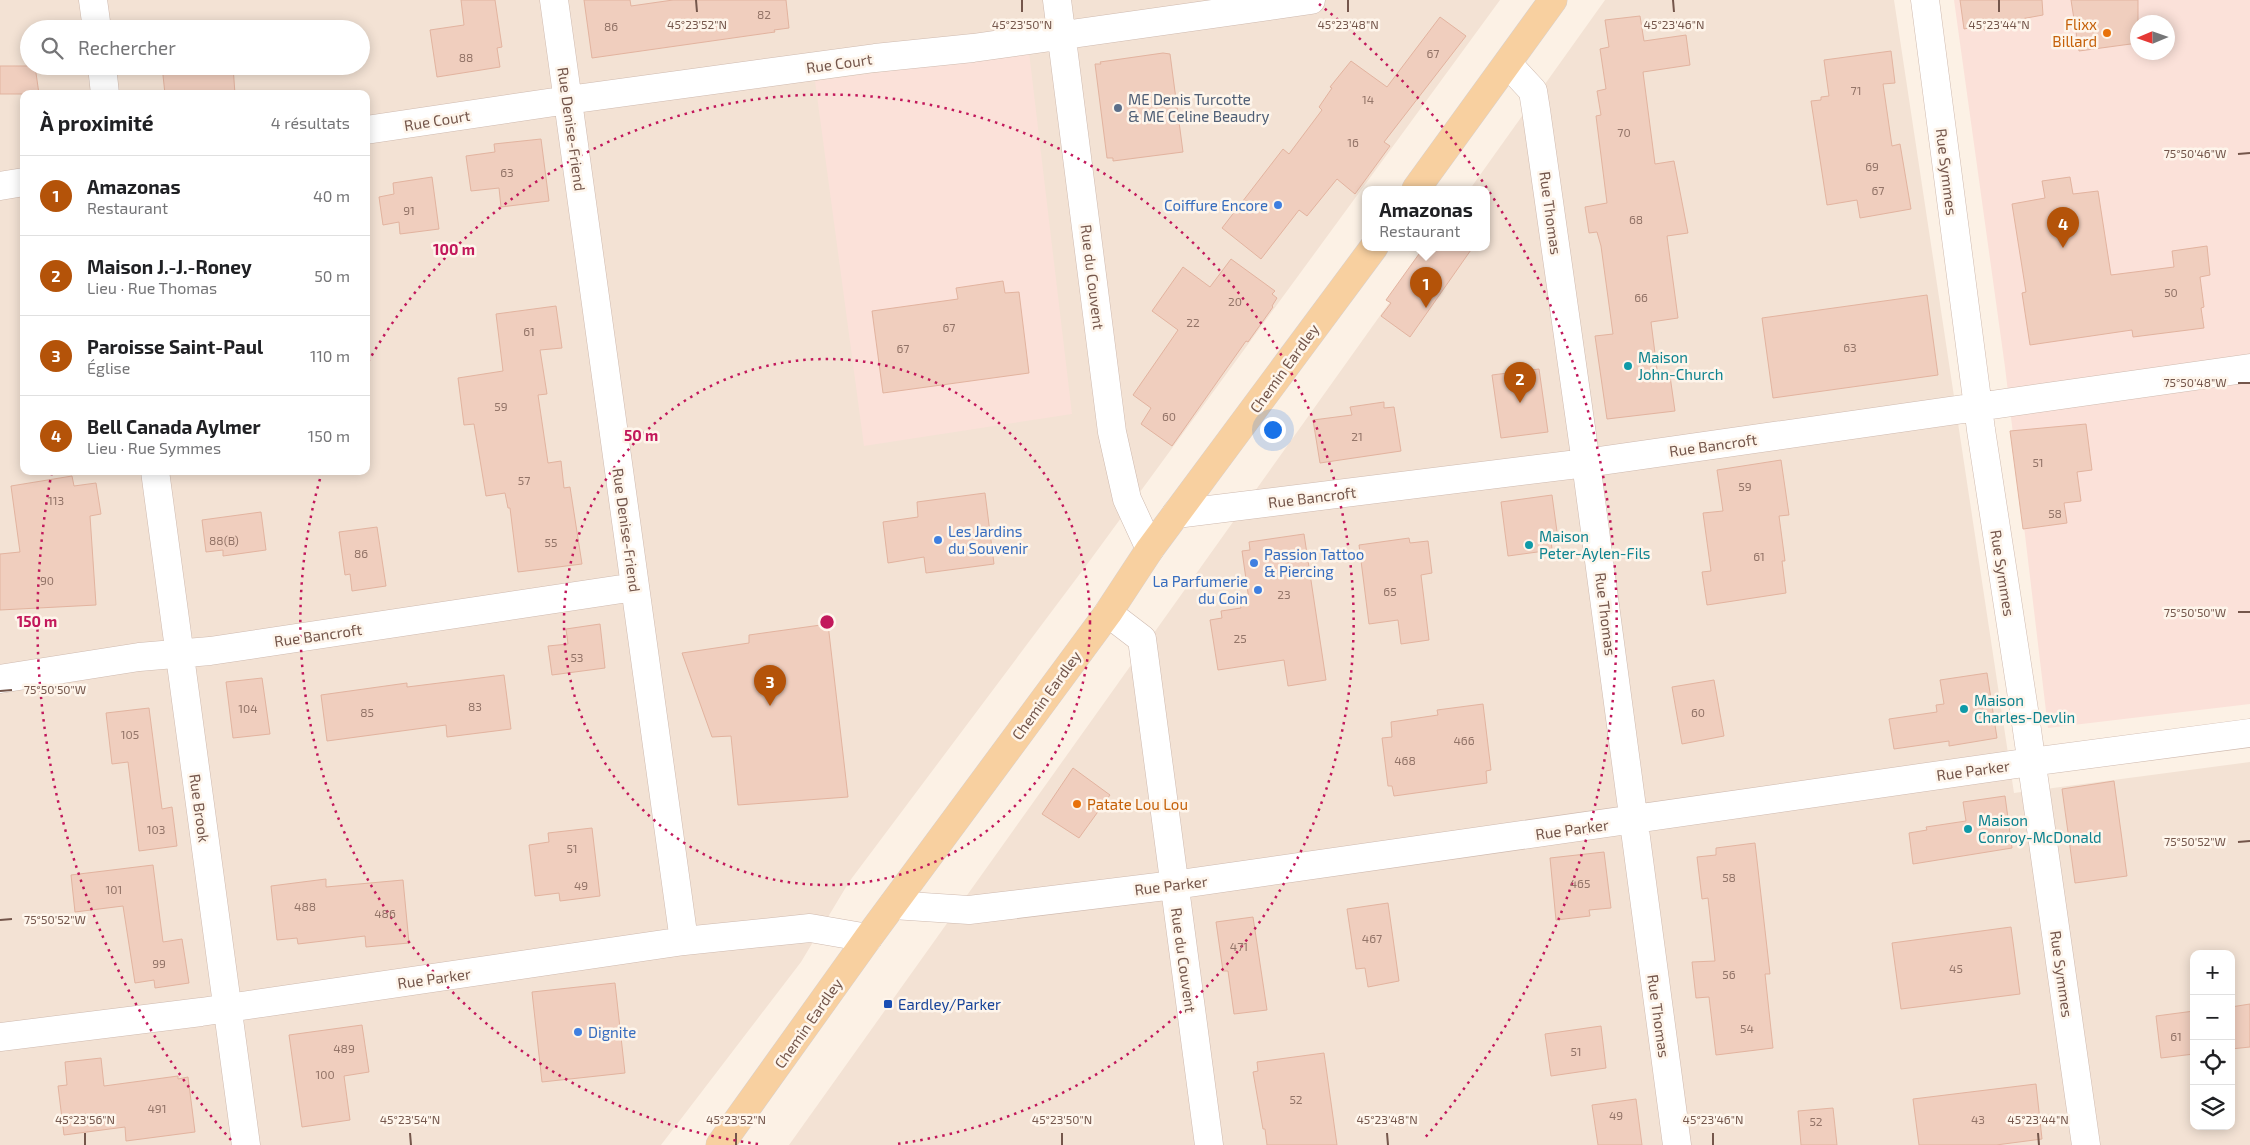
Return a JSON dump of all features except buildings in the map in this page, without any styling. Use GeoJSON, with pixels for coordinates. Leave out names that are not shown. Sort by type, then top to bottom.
{"type":"FeatureCollection","features":[{"type":"Feature","properties":{"kind":"main road"},"geometry":{"type":"LineString","coordinates":[[1418,186],[1553,0]]}},
{"type":"Feature","properties":{"kind":"main road","name":"Chemin Eardley"},"geometry":{"type":"LineString","coordinates":[[720,1145],[868,938],[1108,613],[1150,549],[1371,251]]}},
{"type":"Feature","properties":{"kind":"street"},"geometry":{"type":"LineString","coordinates":[[94,0],[96,20]]}},
{"type":"Feature","properties":{"kind":"street","name":"Rue Denise-Friend"},"geometry":{"type":"LineString","coordinates":[[554,0],[684,941]]}},
{"type":"Feature","properties":{"kind":"street","name":"Rue du Couvent"},"geometry":{"type":"LineString","coordinates":[[1057,0],[1112,432],[1128,499],[1150,549]]}},
{"type":"Feature","properties":{"kind":"street","name":"Rue Court"},"geometry":{"type":"LineString","coordinates":[[370,129],[568,100],[1311,0]]}},
{"type":"Feature","properties":{"kind":"street","name":"Rue Symmes"},"geometry":{"type":"LineString","coordinates":[[1924,0],[1978,406],[2032,762],[2086,1145]]}},
{"type":"Feature","properties":{"kind":"street","name":"Rue Thomas"},"geometry":{"type":"LineString","coordinates":[[1508,64],[1533,91],[1586,463],[1632,820],[1677,1145]]}},
{"type":"Feature","properties":{"kind":"street"},"geometry":{"type":"LineString","coordinates":[[103,75],[105,90]]}},
{"type":"Feature","properties":{"kind":"street"},"geometry":{"type":"LineString","coordinates":[[0,186],[20,183]]}},
{"type":"Feature","properties":{"kind":"street","name":"Rue Bancroft"},"geometry":{"type":"LineString","coordinates":[[1176,514],[1586,463],[2250,368]]}},
{"type":"Feature","properties":{"kind":"street","name":"Rue Brook"},"geometry":{"type":"LineString","coordinates":[[156,475],[246,1145]]}},
{"type":"Feature","properties":{"kind":"street","name":"Rue Bancroft"},"geometry":{"type":"LineString","coordinates":[[0,679],[179,652],[220,649],[635,587]]}},
{"type":"Feature","properties":{"kind":"street","name":"Rue du Couvent"},"geometry":{"type":"LineString","coordinates":[[1108,613],[1142,639],[1209,1145]]}},
{"type":"Feature","properties":{"kind":"street","name":"Rue Parker"},"geometry":{"type":"LineString","coordinates":[[893,905],[969,910],[1174,885],[2250,732]]}},
{"type":"Feature","properties":{"kind":"street","name":"Rue Parker"},"geometry":{"type":"LineString","coordinates":[[0,1037],[228,1008],[684,941],[810,928],[868,938]]}},
{"type":"Feature","properties":{"kind":"shaded area"},"geometry":{"type":"Polygon","coordinates":[[[0,0],[1500,0],[1364,186],[1362,186],[1362,189],[1091,559],[849,882],[801,962],[661,1145],[0,1145],[0,0]]]}},
{"type":"Feature","properties":{"kind":"shaded area"},"geometry":{"type":"Polygon","coordinates":[[[1605,0],[1894,0],[2014,793],[2250,762],[2250,1145],[789,1145],[1426,251],[1490,251],[1490,186],[1472,186],[1605,0]]]}},
{"type":"Feature","properties":{"kind":"shaded area"},"geometry":{"type":"Polygon","coordinates":[[[1954,0],[2250,0],[2250,704],[2048,728],[2005,367],[1954,0]]]}},
{"type":"Feature","properties":{"kind":"shaded area"},"geometry":{"type":"Polygon","coordinates":[[[1029,52],[1072,414],[864,446],[815,81],[1029,52]]]}},
{"type":"Feature","properties":{"kind":"place","name":"Flixx Billard"},"geometry":{"type":"Point","coordinates":[2107,33]}},
{"type":"Feature","properties":{"kind":"place","name":"ME Denis Turcotte & ME Celine Beaudry"},"geometry":{"type":"Point","coordinates":[1118,108]}},
{"type":"Feature","properties":{"kind":"place","name":"Coiffure Encore"},"geometry":{"type":"Point","coordinates":[1278,205]}},
{"type":"Feature","properties":{"kind":"place","name":"Bell Canada Aylmer"},"geometry":{"type":"Point","coordinates":[2063,248]}},
{"type":"Feature","properties":{"kind":"place","name":"Amazonas"},"geometry":{"type":"Point","coordinates":[1426,308]}},
{"type":"Feature","properties":{"kind":"place","name":"Maison John-Church"},"geometry":{"type":"Point","coordinates":[1628,366]}},
{"type":"Feature","properties":{"kind":"place","name":"Maison J.-J.-Roney"},"geometry":{"type":"Point","coordinates":[1520,403]}},
{"type":"Feature","properties":{"kind":"place","name":"Les Jardins du Souvenir"},"geometry":{"type":"Point","coordinates":[938,540]}},
{"type":"Feature","properties":{"kind":"place","name":"Maison Peter-Aylen-Fils"},"geometry":{"type":"Point","coordinates":[1529,545]}},
{"type":"Feature","properties":{"kind":"place","name":"Passion Tattoo & Piercing"},"geometry":{"type":"Point","coordinates":[1254,563]}},
{"type":"Feature","properties":{"kind":"place","name":"La Parfumerie du Coin"},"geometry":{"type":"Point","coordinates":[1258,590]}},
{"type":"Feature","properties":{"kind":"place","name":"Paroisse Saint-Paul"},"geometry":{"type":"Point","coordinates":[770,706]}},
{"type":"Feature","properties":{"kind":"place","name":"Maison Charles-Devlin"},"geometry":{"type":"Point","coordinates":[1964,709]}},
{"type":"Feature","properties":{"kind":"place","name":"Patate Lou Lou"},"geometry":{"type":"Point","coordinates":[1077,804]}},
{"type":"Feature","properties":{"kind":"place","name":"Maison Conroy-McDonald"},"geometry":{"type":"Point","coordinates":[1968,829]}},
{"type":"Feature","properties":{"kind":"place","name":"Eardley/Parker"},"geometry":{"type":"Point","coordinates":[888,1004]}},
{"type":"Feature","properties":{"kind":"place","name":"Dignite"},"geometry":{"type":"Point","coordinates":[578,1032]}}]}
